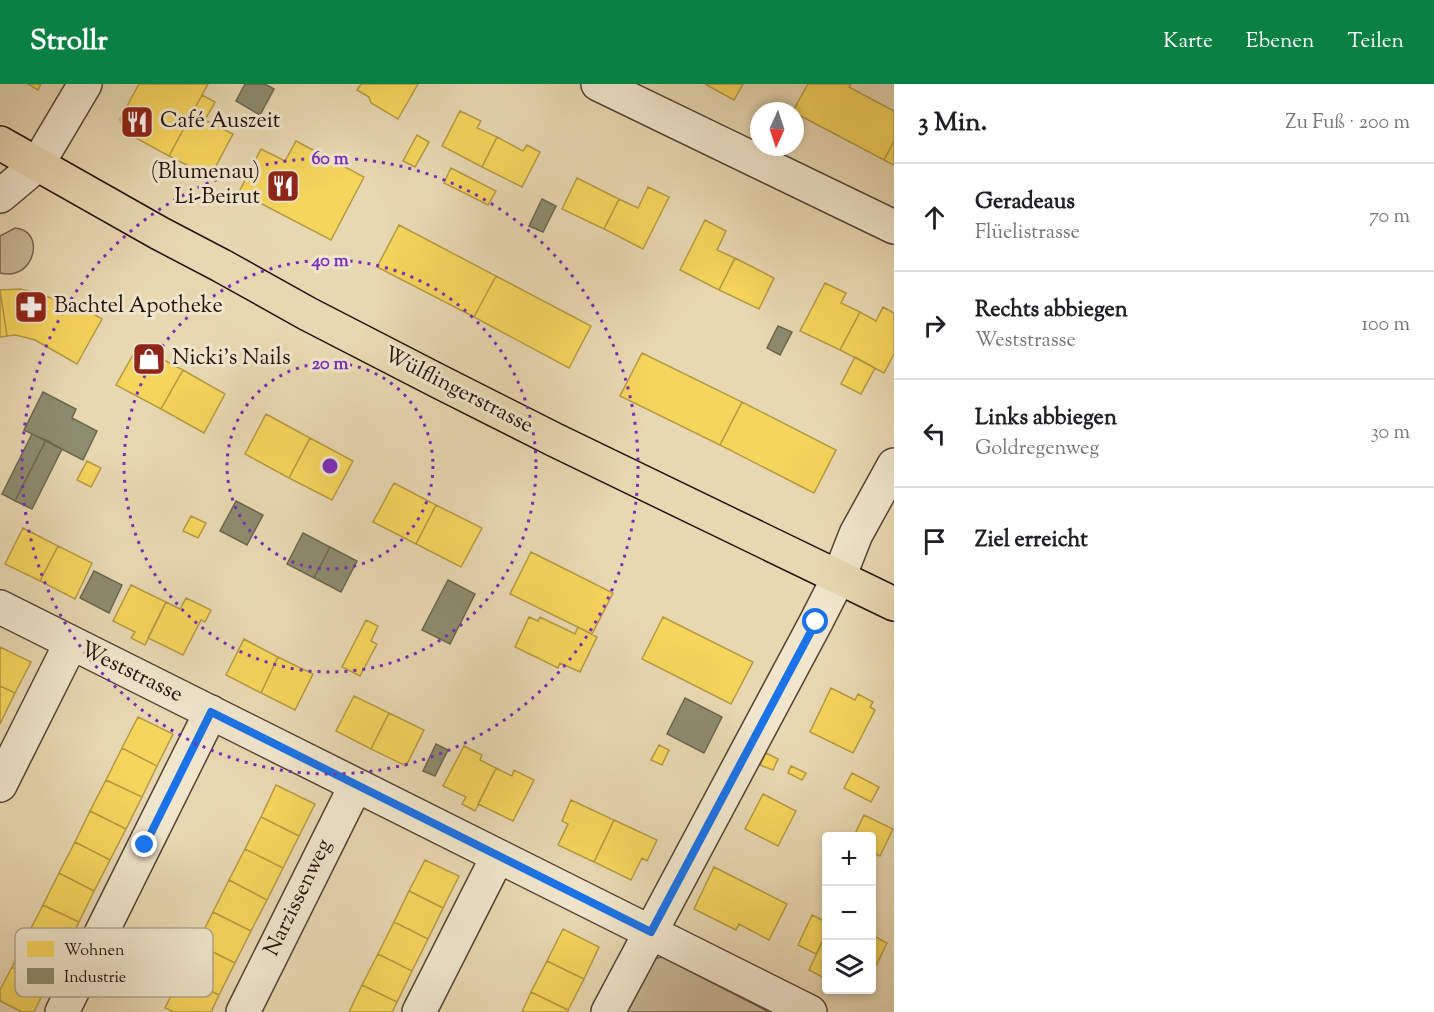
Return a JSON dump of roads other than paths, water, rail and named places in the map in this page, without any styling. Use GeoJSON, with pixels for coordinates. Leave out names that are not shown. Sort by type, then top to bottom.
{"type":"FeatureCollection","features":[{"type":"Feature","properties":{"kind":"main road","name":"Wülflingerstrasse"},"geometry":{"type":"LineString","coordinates":[[0,143],[308,314],[555,440],[894,604]]}},
{"type":"Feature","properties":{"kind":"street"},"geometry":{"type":"LineString","coordinates":[[0,196],[37,165],[85,84]]}},
{"type":"Feature","properties":{"kind":"street"},"geometry":{"type":"LineString","coordinates":[[598,84],[894,226]]}},
{"type":"Feature","properties":{"kind":"street"},"geometry":{"type":"LineString","coordinates":[[608,1012],[839,577],[856,534],[894,465]]}},
{"type":"Feature","properties":{"kind":"street","name":"Weststrasse"},"geometry":{"type":"LineString","coordinates":[[0,607],[810,1012]]}},
{"type":"Feature","properties":{"kind":"street"},"geometry":{"type":"LineString","coordinates":[[0,785],[71,643]]}},
{"type":"Feature","properties":{"kind":"street"},"geometry":{"type":"LineString","coordinates":[[104,928],[211,712]]}},
{"type":"Feature","properties":{"kind":"street","name":"Narzissenweg"},"geometry":{"type":"LineString","coordinates":[[243,1012],[356,785]]}},
{"type":"Feature","properties":{"kind":"street"},"geometry":{"type":"LineString","coordinates":[[419,1012],[498,856]]}},
{"type":"Feature","properties":{"kind":"street"},"geometry":{"type":"LineString","coordinates":[[62,1012],[69,997]]}},
{"type":"Feature","properties":{"kind":"place","name":"Café Auszeit"},"geometry":{"type":"Point","coordinates":[137,122]}},
{"type":"Feature","properties":{"kind":"place","name":"(Blumenau) Li-Beirut"},"geometry":{"type":"Point","coordinates":[283,186]}},
{"type":"Feature","properties":{"kind":"place","name":"Bachtel Apotheke"},"geometry":{"type":"Point","coordinates":[31,307]}},
{"type":"Feature","properties":{"kind":"place","name":"Nicki's Nails"},"geometry":{"type":"Point","coordinates":[149,359]}}]}
